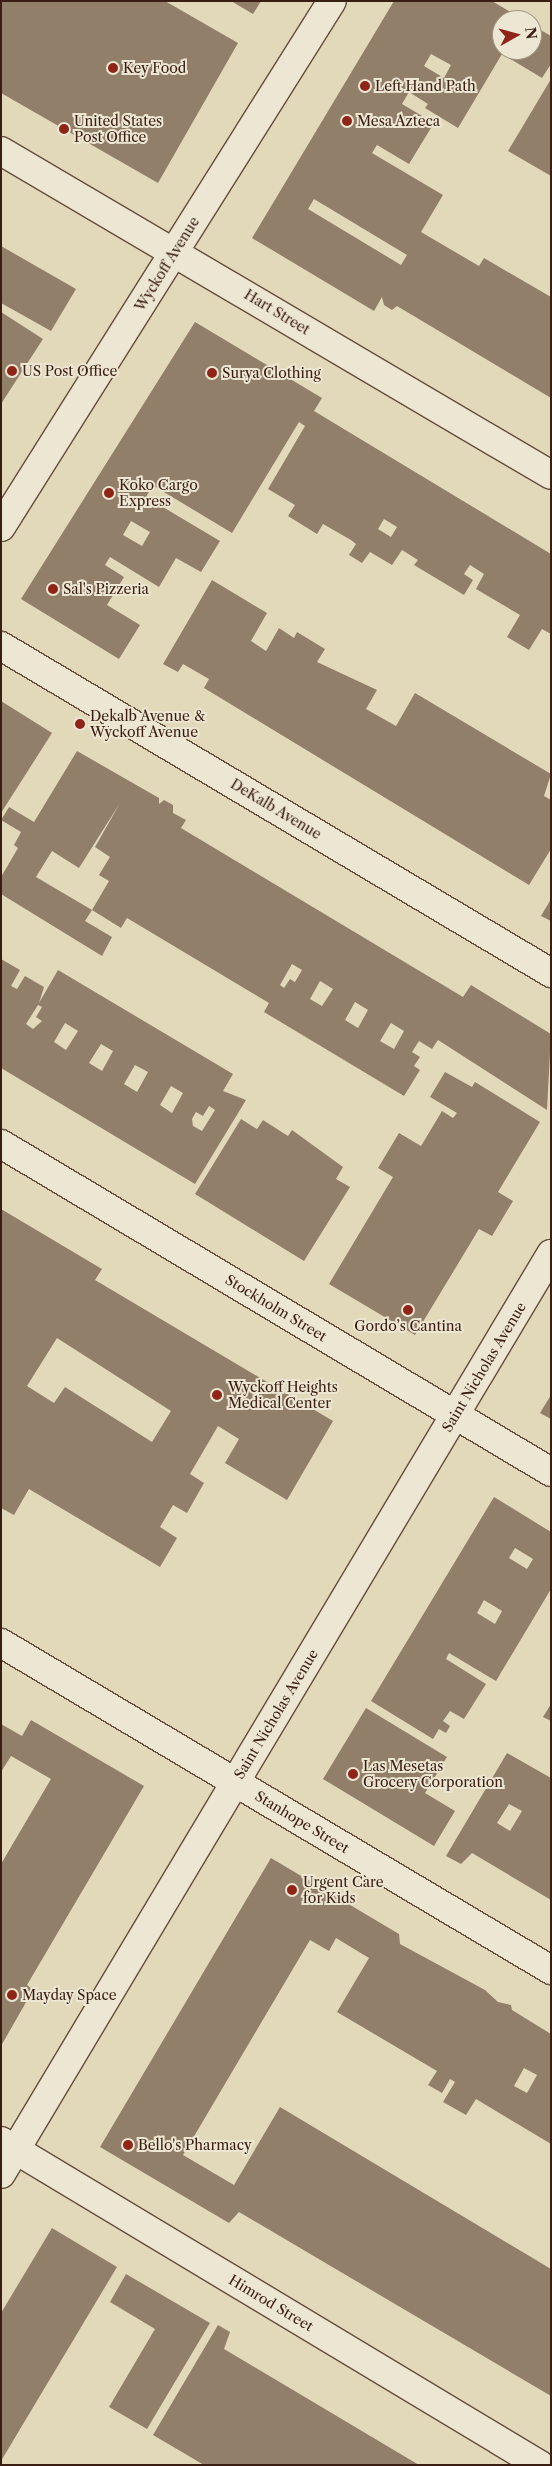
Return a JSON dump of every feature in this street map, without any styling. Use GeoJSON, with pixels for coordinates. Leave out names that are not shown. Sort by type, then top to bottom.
{"type":"FeatureCollection","features":[{"type":"Feature","properties":{"kind":"street","name":"Wyckoff Avenue"},"geometry":{"type":"LineString","coordinates":[[1,527],[332,1]]}},
{"type":"Feature","properties":{"kind":"street","name":"Hart Street"},"geometry":{"type":"LineString","coordinates":[[1,151],[175,251],[551,475]]}},
{"type":"Feature","properties":{"kind":"street","name":"DeKalb Avenue"},"geometry":{"type":"LineString","coordinates":[[1,646],[551,973]]}},
{"type":"Feature","properties":{"kind":"street","name":"Stockholm Street"},"geometry":{"type":"LineString","coordinates":[[1,1144],[551,1472]]}},
{"type":"Feature","properties":{"kind":"street","name":"Saint Nicholas Avenue"},"geometry":{"type":"LineString","coordinates":[[1,2174],[8,2146],[236,1782],[551,1254]]}},
{"type":"Feature","properties":{"kind":"street","name":"Stanhope Street"},"geometry":{"type":"LineString","coordinates":[[1,1643],[551,1970]]}},
{"type":"Feature","properties":{"kind":"street","name":"Himrod Street"},"geometry":{"type":"LineString","coordinates":[[8,2146],[540,2465]]}},
{"type":"Feature","properties":{"kind":"building","name":"Key Food"},"geometry":{"type":"Polygon","coordinates":[[[1,1],[165,1],[238,43],[158,183],[1,93],[1,1]]]}},
{"type":"Feature","properties":{"kind":"building"},"geometry":{"type":"Polygon","coordinates":[[[231,1],[261,1],[253,14],[231,1]]]}},
{"type":"Feature","properties":{"kind":"building"},"geometry":{"type":"Polygon","coordinates":[[[394,1],[492,1],[507,10],[492,10],[492,60],[498,60],[458,128],[425,108],[428,104],[409,92],[402,104],[434,123],[409,164],[377,145],[372,153],[443,195],[421,232],[479,266],[484,258],[551,297],[551,398],[397,306],[392,310],[384,305],[382,297],[374,311],[252,238],[394,1]],[[431,54],[424,66],[444,78],[451,65],[431,54]],[[314,199],[308,209],[401,265],[407,255],[314,199]]]}},
{"type":"Feature","properties":{"kind":"building"},"geometry":{"type":"Polygon","coordinates":[[[542,31],[551,36],[551,64],[542,78],[512,60],[542,60],[542,31]]]}},
{"type":"Feature","properties":{"kind":"building"},"geometry":{"type":"Polygon","coordinates":[[[551,79],[551,176],[508,151],[551,79]]]}},
{"type":"Feature","properties":{"kind":"building"},"geometry":{"type":"Polygon","coordinates":[[[1,246],[76,289],[51,331],[1,303],[1,246]]]}},
{"type":"Feature","properties":{"kind":"building","name":"US Post Office"},"geometry":{"type":"Polygon","coordinates":[[[1,312],[43,339],[1,404],[1,312]]]}},
{"type":"Feature","properties":{"kind":"building"},"geometry":{"type":"Polygon","coordinates":[[[195,322],[322,398],[314,411],[551,554],[551,634],[542,629],[529,650],[507,637],[520,615],[476,589],[484,574],[470,565],[464,574],[473,580],[464,595],[414,565],[418,560],[402,550],[392,565],[370,552],[362,563],[349,555],[356,544],[351,540],[323,524],[317,534],[288,516],[295,505],[268,489],[305,426],[299,422],[232,533],[139,477],[136,482],[150,490],[146,497],[220,541],[201,572],[176,558],[159,587],[110,557],[105,565],[124,577],[107,605],[140,625],[119,659],[21,599],[195,322]],[[384,519],[378,529],[391,537],[397,527],[384,519]],[[131,521],[123,535],[142,546],[150,532],[131,521]]]}},
{"type":"Feature","properties":{"kind":"building"},"geometry":{"type":"Polygon","coordinates":[[[212,580],[267,613],[251,641],[266,651],[279,628],[294,638],[297,632],[325,649],[317,662],[377,690],[366,709],[396,726],[415,693],[551,774],[544,796],[551,800],[551,849],[529,885],[204,688],[209,679],[183,664],[178,672],[163,664],[212,580]]]}},
{"type":"Feature","properties":{"kind":"building"},"geometry":{"type":"Polygon","coordinates":[[[1,701],[52,733],[1,813],[1,701]]]}},
{"type":"Feature","properties":{"kind":"building"},"geometry":{"type":"Polygon","coordinates":[[[77,751],[159,798],[159,804],[164,800],[173,805],[173,813],[186,820],[181,828],[463,997],[471,985],[551,1034],[547,1110],[438,1040],[432,1049],[419,1041],[412,1052],[420,1057],[414,1066],[420,1070],[404,1096],[264,1012],[269,1003],[127,918],[121,928],[92,910],[85,921],[112,937],[102,956],[1,894],[1,877],[18,848],[14,845],[21,832],[1,820],[9,807],[34,822],[77,751]],[[120,803],[79,868],[52,851],[36,877],[92,910],[109,881],[99,875],[110,857],[95,847],[120,803]],[[292,964],[280,985],[284,988],[290,979],[295,982],[302,970],[292,964]],[[320,981],[310,999],[322,1006],[333,989],[320,981]],[[355,1002],[345,1020],[358,1028],[368,1010],[355,1002]],[[391,1023],[380,1041],[394,1049],[404,1031],[391,1023]]]}},
{"type":"Feature","properties":{"kind":"building"},"geometry":{"type":"Polygon","coordinates":[[[551,899],[551,921],[541,916],[551,899]]]}},
{"type":"Feature","properties":{"kind":"building"},"geometry":{"type":"Polygon","coordinates":[[[1,959],[20,970],[11,986],[17,989],[25,976],[44,987],[39,1003],[58,970],[233,1074],[223,1091],[246,1100],[195,1184],[1,1068],[1,959]],[[38,1005],[26,1024],[33,1029],[42,1021],[36,1017],[42,1007],[38,1005]],[[65,1023],[54,1042],[66,1050],[78,1031],[65,1023]],[[101,1044],[89,1063],[102,1071],[113,1051],[101,1044]],[[135,1065],[124,1084],[137,1092],[148,1072],[135,1065]],[[171,1086],[160,1105],[172,1113],[183,1093],[171,1086]],[[209,1106],[203,1116],[196,1112],[192,1119],[193,1126],[202,1131],[215,1110],[209,1106]]]}},
{"type":"Feature","properties":{"kind":"building"},"geometry":{"type":"Polygon","coordinates":[[[445,1072],[472,1087],[475,1082],[540,1122],[498,1192],[513,1201],[492,1236],[479,1229],[415,1335],[329,1284],[393,1177],[378,1168],[399,1133],[421,1146],[442,1111],[453,1118],[457,1113],[430,1097],[445,1072]]]}},
{"type":"Feature","properties":{"kind":"building"},"geometry":{"type":"Polygon","coordinates":[[[241,1119],[257,1129],[263,1120],[288,1136],[292,1130],[343,1167],[336,1179],[350,1187],[304,1261],[195,1194],[241,1119]]]}},
{"type":"Feature","properties":{"kind":"building","name":"Wyckoff Heights Medical Center"},"geometry":{"type":"Polygon","coordinates":[[[1,1209],[102,1269],[95,1280],[333,1421],[287,1500],[225,1463],[239,1439],[218,1426],[190,1474],[204,1483],[187,1513],[173,1505],[160,1527],[177,1538],[160,1567],[29,1489],[14,1515],[1,1508],[1,1209]],[[57,1338],[27,1386],[54,1403],[65,1387],[152,1442],[171,1411],[57,1338]]]}},
{"type":"Feature","properties":{"kind":"building"},"geometry":{"type":"Polygon","coordinates":[[[551,1395],[551,1419],[540,1413],[551,1395]]]}},
{"type":"Feature","properties":{"kind":"building"},"geometry":{"type":"Polygon","coordinates":[[[494,1497],[551,1532],[551,1589],[496,1681],[449,1653],[446,1659],[486,1684],[464,1719],[450,1711],[443,1721],[450,1726],[446,1733],[439,1729],[433,1739],[371,1701],[494,1497]],[[515,1548],[509,1558],[527,1569],[533,1559],[515,1548]],[[484,1600],[477,1613],[495,1624],[502,1611],[484,1600]]]}},
{"type":"Feature","properties":{"kind":"building"},"geometry":{"type":"Polygon","coordinates":[[[551,1704],[551,1721],[543,1717],[551,1704]]]}},
{"type":"Feature","properties":{"kind":"building"},"geometry":{"type":"Polygon","coordinates":[[[366,1708],[447,1757],[425,1793],[455,1811],[434,1846],[323,1779],[366,1708]]]}},
{"type":"Feature","properties":{"kind":"building"},"geometry":{"type":"Polygon","coordinates":[[[31,1720],[144,1786],[27,1985],[33,1990],[1,2046],[1,1864],[51,1779],[11,1756],[1,1772],[1,1724],[22,1736],[31,1720]]]}},
{"type":"Feature","properties":{"kind":"building"},"geometry":{"type":"Polygon","coordinates":[[[507,1753],[551,1778],[551,1900],[472,1853],[461,1864],[446,1856],[507,1753]],[[509,1804],[497,1823],[510,1831],[522,1811],[509,1804]]]}},
{"type":"Feature","properties":{"kind":"building"},"geometry":{"type":"Polygon","coordinates":[[[271,1858],[399,1934],[400,1944],[485,1990],[498,2002],[511,2005],[512,2010],[551,2034],[551,2144],[476,2099],[466,2115],[443,2102],[455,2082],[450,2079],[442,2093],[428,2085],[437,2071],[337,2012],[369,1958],[336,1938],[329,1951],[310,1940],[183,2155],[234,2185],[280,2107],[551,2269],[551,2396],[239,2212],[229,2223],[100,2147],[271,1858]],[[524,2068],[514,2086],[527,2093],[537,2075],[524,2068]]]}},
{"type":"Feature","properties":{"kind":"building"},"geometry":{"type":"Polygon","coordinates":[[[52,2228],[117,2267],[1,2461],[1,2313],[52,2228]]]}},
{"type":"Feature","properties":{"kind":"building"},"geometry":{"type":"Polygon","coordinates":[[[126,2274],[210,2323],[147,2429],[109,2407],[155,2329],[110,2302],[126,2274]]]}},
{"type":"Feature","properties":{"kind":"building"},"geometry":{"type":"Polygon","coordinates":[[[218,2325],[230,2332],[224,2349],[419,2465],[204,2465],[153,2435],[218,2325]]]}},
{"type":"Feature","properties":{"kind":"place","name":"Key Food"},"geometry":{"type":"Point","coordinates":[113,68]}},
{"type":"Feature","properties":{"kind":"place","name":"Left Hand Path"},"geometry":{"type":"Point","coordinates":[365,86]}},
{"type":"Feature","properties":{"kind":"place","name":"Mesa Azteca"},"geometry":{"type":"Point","coordinates":[347,121]}},
{"type":"Feature","properties":{"kind":"place","name":"United States Post Office"},"geometry":{"type":"Point","coordinates":[64,129]}},
{"type":"Feature","properties":{"kind":"place","name":"US Post Office"},"geometry":{"type":"Point","coordinates":[12,371]}},
{"type":"Feature","properties":{"kind":"place","name":"Surya Clothing"},"geometry":{"type":"Point","coordinates":[212,373]}},
{"type":"Feature","properties":{"kind":"place","name":"Koko Cargo Express"},"geometry":{"type":"Point","coordinates":[109,493]}},
{"type":"Feature","properties":{"kind":"place","name":"Sal's Pizzeria"},"geometry":{"type":"Point","coordinates":[53,589]}},
{"type":"Feature","properties":{"kind":"place","name":"Dekalb Avenue & Wyckoff Avenue"},"geometry":{"type":"Point","coordinates":[80,724]}},
{"type":"Feature","properties":{"kind":"place","name":"Gordo’s Cantina"},"geometry":{"type":"Point","coordinates":[408,1310]}},
{"type":"Feature","properties":{"kind":"place","name":"Wyckoff Heights Medical Center"},"geometry":{"type":"Point","coordinates":[217,1395]}},
{"type":"Feature","properties":{"kind":"place","name":"Las Mesetas Grocery Corporation"},"geometry":{"type":"Point","coordinates":[353,1774]}},
{"type":"Feature","properties":{"kind":"place","name":"Urgent Care for Kids"},"geometry":{"type":"Point","coordinates":[292,1890]}},
{"type":"Feature","properties":{"kind":"place","name":"Mayday Space"},"geometry":{"type":"Point","coordinates":[12,1995]}},
{"type":"Feature","properties":{"kind":"place","name":"Bello's Pharmacy"},"geometry":{"type":"Point","coordinates":[128,2145]}}]}
